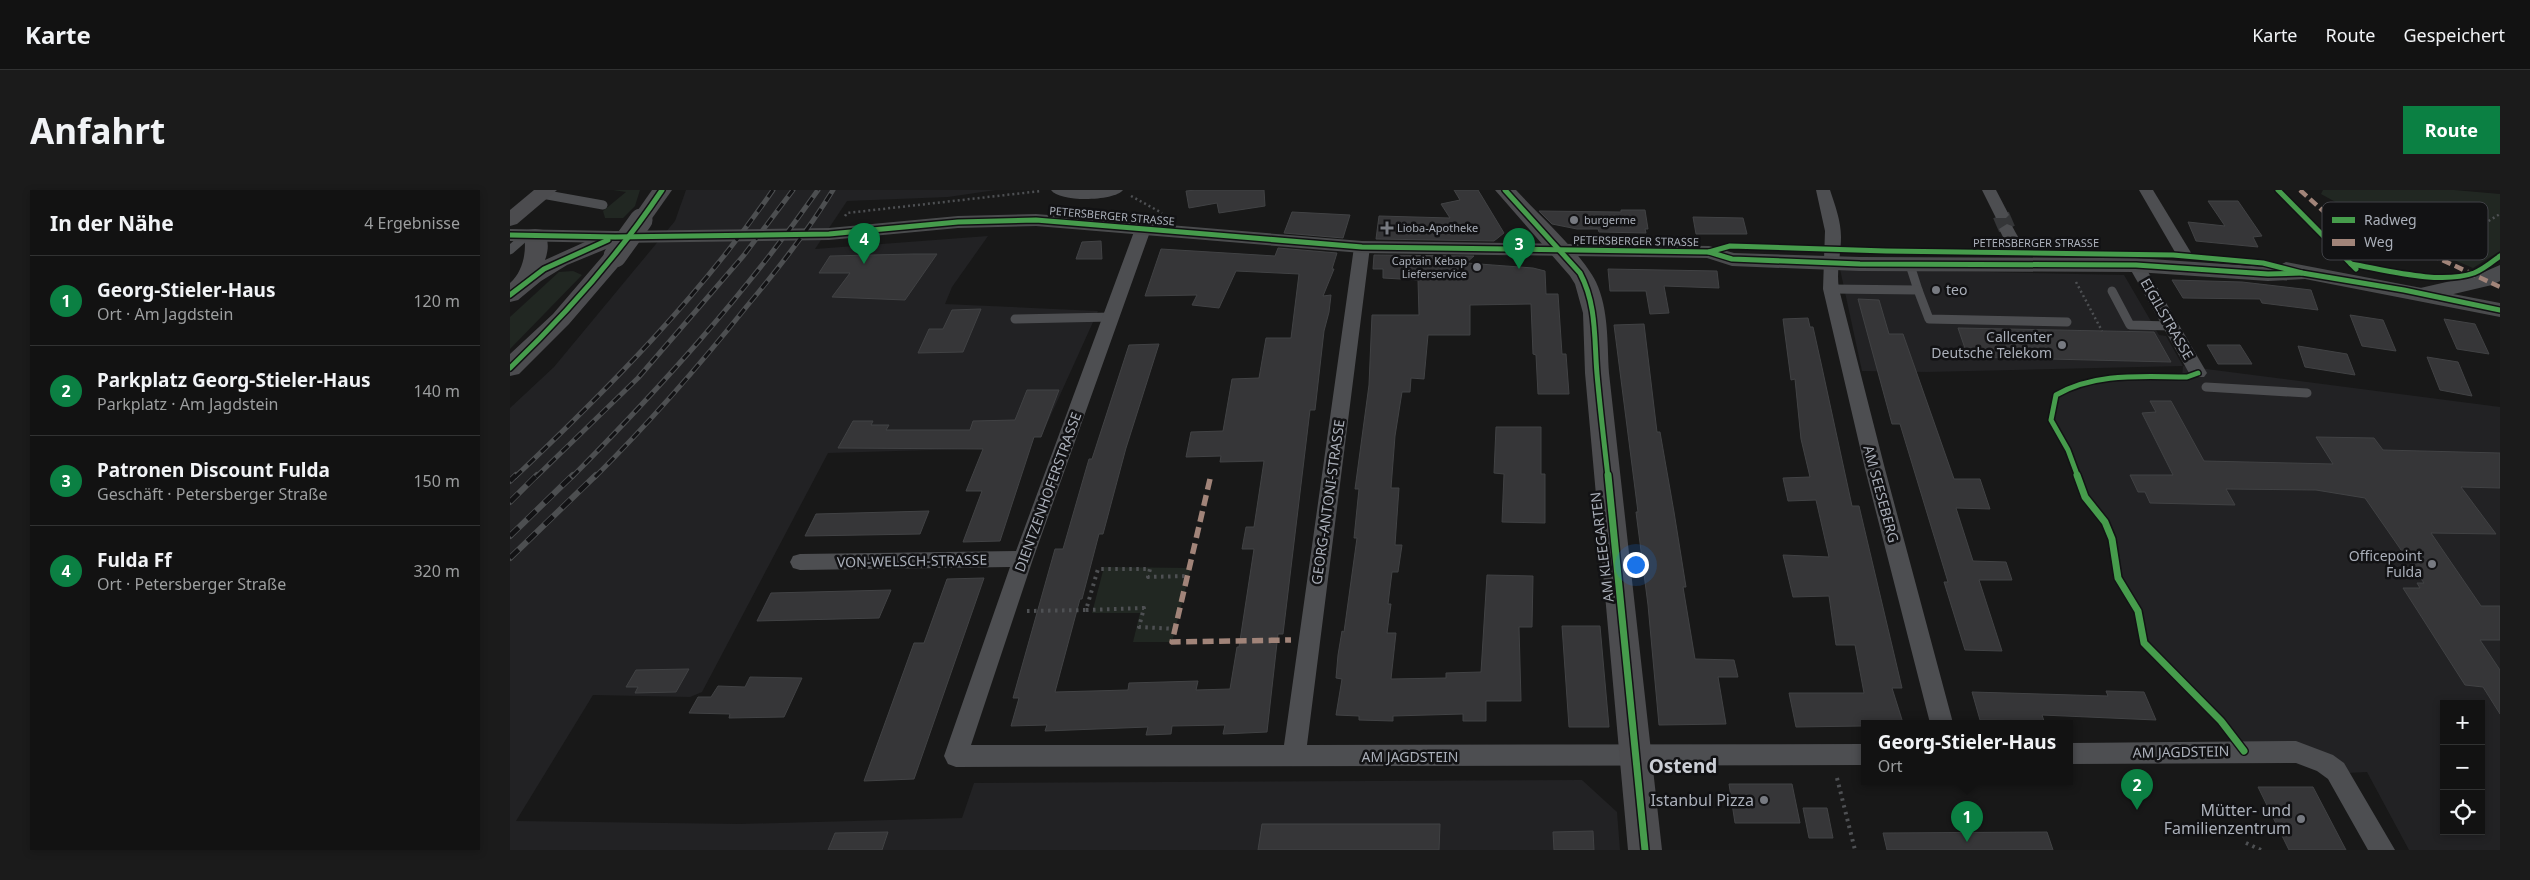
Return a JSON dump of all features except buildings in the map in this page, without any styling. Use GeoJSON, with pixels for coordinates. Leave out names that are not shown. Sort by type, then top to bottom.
{"type":"FeatureCollection","features":[{"type":"Feature","properties":{"kind":"highway"},"geometry":{"type":"LineString","coordinates":[[2424,294],[2484,280],[2500,272]]}},
{"type":"Feature","properties":{"kind":"main road","name":"PETERSBERGER STRASSE"},"geometry":{"type":"LineString","coordinates":[[517,235],[615,247],[829,234],[1002,220],[1036,220],[1362,247],[1709,252],[1732,259],[1830,255],[2019,253],[2185,256],[2263,263],[2302,273],[2424,294],[2500,310]]}},
{"type":"Feature","properties":{"kind":"main road","name":"PETERSBERGER STRASSE"},"geometry":{"type":"LineString","coordinates":[[1830,255],[1910,265],[2136,265],[2268,274],[2302,273]]}},
{"type":"Feature","properties":{"kind":"street"},"geometry":{"type":"LineString","coordinates":[[510,368],[561,319],[615,247],[642,220],[662,190]]}},
{"type":"Feature","properties":{"kind":"street"},"geometry":{"type":"LineString","coordinates":[[1058,190],[1062,193],[1080,195],[1123,192]]}},
{"type":"Feature","properties":{"kind":"street","name":"AM KLEEGARTEN"},"geometry":{"type":"LineString","coordinates":[[1505,190],[1561,250],[1584,279],[1594,313],[1597,373],[1629,674],[1644,850]]}},
{"type":"Feature","properties":{"kind":"street","name":"AM SEESEBERG"},"geometry":{"type":"LineString","coordinates":[[1823,190],[1831,219],[1831,289],[1875,469],[1941,720]]}},
{"type":"Feature","properties":{"kind":"street"},"geometry":{"type":"LineString","coordinates":[[1989,190],[2019,253]]}},
{"type":"Feature","properties":{"kind":"street"},"geometry":{"type":"LineString","coordinates":[[2146,190],[2185,256]]}},
{"type":"Feature","properties":{"kind":"street"},"geometry":{"type":"LineString","coordinates":[[517,288],[538,250],[517,235],[545,192]]}},
{"type":"Feature","properties":{"kind":"street","name":"DIENTZENHOFERSTRASSE"},"geometry":{"type":"LineString","coordinates":[[956,756],[1023,559],[1143,229]]}},
{"type":"Feature","properties":{"kind":"street"},"geometry":{"type":"LineString","coordinates":[[517,288],[564,257],[615,247]]}},
{"type":"Feature","properties":{"kind":"street","name":"GEORG-ANTONI-STRASSE"},"geometry":{"type":"LineString","coordinates":[[1294,757],[1362,247]]}},
{"type":"Feature","properties":{"kind":"street","name":"EIGILSTRASSE"},"geometry":{"type":"LineString","coordinates":[[2136,265],[2202,380]]}},
{"type":"Feature","properties":{"kind":"street","name":"VON-WELSCH-STRASSE"},"geometry":{"type":"LineString","coordinates":[[800,562],[1023,559]]}},
{"type":"Feature","properties":{"kind":"street","name":"AM JAGDSTEIN"},"geometry":{"type":"LineString","coordinates":[[2073,754],[2296,752],[2325,763],[2343,780],[2382,850]]}},
{"type":"Feature","properties":{"kind":"street","name":"AM JAGDSTEIN"},"geometry":{"type":"LineString","coordinates":[[956,756],[1861,755]]}},
{"type":"Feature","properties":{"kind":"lane"},"geometry":{"type":"LineString","coordinates":[[545,192],[603,206]]}},
{"type":"Feature","properties":{"kind":"lane"},"geometry":{"type":"LineString","coordinates":[[1910,265],[1929,319],[2067,322]]}},
{"type":"Feature","properties":{"kind":"lane"},"geometry":{"type":"LineString","coordinates":[[1831,289],[1918,290]]}},
{"type":"Feature","properties":{"kind":"lane"},"geometry":{"type":"LineString","coordinates":[[2112,291],[2130,325],[2171,326]]}},
{"type":"Feature","properties":{"kind":"lane"},"geometry":{"type":"LineString","coordinates":[[1015,319],[1112,317]]}},
{"type":"Feature","properties":{"kind":"lane"},"geometry":{"type":"LineString","coordinates":[[2202,380],[2308,393]]}},
{"type":"Feature","properties":{"kind":"path"},"geometry":{"type":"LineString","coordinates":[[863,212],[1043,190]]}},
{"type":"Feature","properties":{"kind":"path"},"geometry":{"type":"LineString","coordinates":[[1123,192],[1158,209],[1162,213]]}},
{"type":"Feature","properties":{"kind":"path"},"geometry":{"type":"LineString","coordinates":[[2488,221],[2500,214]]}},
{"type":"Feature","properties":{"kind":"path"},"geometry":{"type":"LineString","coordinates":[[2078,286],[2102,331]]}},
{"type":"Feature","properties":{"kind":"path"},"geometry":{"type":"LineString","coordinates":[[1086,610],[1098,569],[1150,569],[1148,576],[1189,576]]}},
{"type":"Feature","properties":{"kind":"path"},"geometry":{"type":"LineString","coordinates":[[1026,611],[1144,608],[1139,627],[1176,629]]}},
{"type":"Feature","properties":{"kind":"path"},"geometry":{"type":"LineString","coordinates":[[1837,778],[1855,850]]}},
{"type":"Feature","properties":{"kind":"path"},"geometry":{"type":"LineString","coordinates":[[2246,843],[2262,850]]}},
{"type":"Feature","properties":{"kind":"shaded area"},"geometry":{"type":"Polygon","coordinates":[[[613,190],[640,190],[635,206],[623,218],[605,218],[603,211],[626,192],[613,190]]]}},
{"type":"Feature","properties":{"kind":"shaded area"},"geometry":{"type":"Polygon","coordinates":[[[686,190],[996,190],[948,197],[847,201],[815,249],[988,236],[952,287],[945,304],[1098,311],[1041,437],[1008,437],[1001,448],[828,453],[702,692],[690,697],[593,695],[516,821],[740,824],[962,818],[974,783],[1582,780],[1617,812],[1620,850],[510,850],[510,408],[554,367],[675,221],[686,190]]]}},
{"type":"Feature","properties":{"kind":"shaded area"},"geometry":{"type":"Polygon","coordinates":[[[2323,190],[2454,190],[2500,194],[2500,251],[2488,259],[2488,202],[2336,202],[2321,194],[2323,190]]]}},
{"type":"Feature","properties":{"kind":"shaded area"},"geometry":{"type":"Polygon","coordinates":[[[2454,260],[2486,260],[2473,268],[2454,260]]]}},
{"type":"Feature","properties":{"kind":"shaded area"},"geometry":{"type":"Polygon","coordinates":[[[1840,269],[2124,275],[2159,335],[2166,336],[2183,366],[1927,372],[1862,371],[1840,269]]]}},
{"type":"Feature","properties":{"kind":"shaded area"},"geometry":{"type":"Polygon","coordinates":[[[573,271],[582,275],[510,349],[510,317],[559,272],[573,271]]]}},
{"type":"Feature","properties":{"kind":"shaded area"},"geometry":{"type":"Polygon","coordinates":[[[2183,366],[2500,407],[2500,850],[2409,850],[2367,772],[2347,773],[2245,750],[2221,721],[2144,643],[2138,611],[2118,578],[2112,539],[2105,522],[2085,497],[2068,450],[2051,420],[2052,406],[2056,395],[2067,387],[2103,380],[2182,378],[2183,366]]]}},
{"type":"Feature","properties":{"kind":"shaded area"},"geometry":{"type":"Polygon","coordinates":[[[1104,567],[1191,568],[1172,642],[1133,642],[1140,613],[1092,613],[1104,567]]]}},
{"type":"Feature","properties":{"kind":"tunnel"},"geometry":{"type":"LineString","coordinates":[[2001,215],[2007,229]]}},
{"type":"Feature","properties":{"kind":"railway"},"geometry":{"type":"LineString","coordinates":[[515,477],[585,410],[652,340],[715,267],[773,190]]}},
{"type":"Feature","properties":{"kind":"railway"},"geometry":{"type":"LineString","coordinates":[[536,477],[638,378],[744,255],[793,190]]}},
{"type":"Feature","properties":{"kind":"railway"},"geometry":{"type":"LineString","coordinates":[[572,477],[638,409],[732,303],[818,190]]}},
{"type":"Feature","properties":{"kind":"railway"},"geometry":{"type":"LineString","coordinates":[[595,477],[654,415],[711,350],[792,250],[833,190]]}},
{"type":"Feature","properties":{"kind":"railway"},"geometry":{"type":"LineString","coordinates":[[510,481],[516,475]]}},
{"type":"Feature","properties":{"kind":"railway"},"geometry":{"type":"LineString","coordinates":[[510,502],[537,475]]}},
{"type":"Feature","properties":{"kind":"railway"},"geometry":{"type":"LineString","coordinates":[[510,536],[573,475]]}},
{"type":"Feature","properties":{"kind":"railway"},"geometry":{"type":"LineString","coordinates":[[510,558],[596,475]]}},
{"type":"Feature","properties":{"kind":"marked path"},"geometry":{"type":"LineString","coordinates":[[2300,190],[2322,210]]}},
{"type":"Feature","properties":{"kind":"marked path"},"geometry":{"type":"LineString","coordinates":[[2442,260],[2500,287]]}},
{"type":"Feature","properties":{"kind":"marked path"},"geometry":{"type":"LineString","coordinates":[[1210,479],[1172,642],[1291,640]]}},
{"type":"Feature","properties":{"kind":"cycle path"},"geometry":{"type":"LineString","coordinates":[[510,368],[592,284],[646,215],[662,190]]}},
{"type":"Feature","properties":{"kind":"cycle path"},"geometry":{"type":"LineString","coordinates":[[1505,190],[1580,273],[1586,284],[1594,313],[1597,373],[1629,674],[1645,850]]}},
{"type":"Feature","properties":{"kind":"cycle path"},"geometry":{"type":"LineString","coordinates":[[2278,190],[2322,235]]}},
{"type":"Feature","properties":{"kind":"cycle path"},"geometry":{"type":"LineString","coordinates":[[510,235],[615,237],[829,234],[958,222],[1036,220],[1362,247],[1709,252],[1732,259],[1860,264],[2136,265],[2268,274],[2302,273]]}},
{"type":"Feature","properties":{"kind":"cycle path"},"geometry":{"type":"LineString","coordinates":[[510,295],[544,269],[569,256],[608,240]]}},
{"type":"Feature","properties":{"kind":"cycle path"},"geometry":{"type":"LineString","coordinates":[[1709,252],[1730,246],[1886,251],[2173,255],[2263,263],[2302,273],[2404,290],[2500,310]]}},
{"type":"Feature","properties":{"kind":"cycle path"},"geometry":{"type":"LineString","coordinates":[[2351,264],[2411,274],[2443,277],[2470,274],[2478,271],[2500,256]]}},
{"type":"Feature","properties":{"kind":"cycle path"},"geometry":{"type":"LineString","coordinates":[[2347,260],[2356,269]]}},
{"type":"Feature","properties":{"kind":"cycle path"},"geometry":{"type":"LineString","coordinates":[[2198,373],[2187,377],[2118,377],[2084,382],[2056,395],[2051,420],[2068,450],[2085,497],[2105,522],[2112,539],[2118,578],[2138,611],[2144,643],[2221,721],[2244,751]]}},
{"type":"Feature","properties":{"kind":"place","name":"burgerme"},"geometry":{"type":"Point","coordinates":[1574,220]}},
{"type":"Feature","properties":{"kind":"place","name":"Lioba-Apotheke"},"geometry":{"type":"Point","coordinates":[1387,228]}},
{"type":"Feature","properties":{"kind":"place","name":"Fulda Ff"},"geometry":{"type":"Point","coordinates":[864,264]}},
{"type":"Feature","properties":{"kind":"place","name":"Captain Kebap Lieferservice"},"geometry":{"type":"Point","coordinates":[1477,267]}},
{"type":"Feature","properties":{"kind":"place","name":"Patronen Discount Fulda"},"geometry":{"type":"Point","coordinates":[1519,269]}},
{"type":"Feature","properties":{"kind":"place","name":"teo"},"geometry":{"type":"Point","coordinates":[1936,290]}},
{"type":"Feature","properties":{"kind":"place","name":"Callcenter Deutsche Telekom"},"geometry":{"type":"Point","coordinates":[2062,345]}},
{"type":"Feature","properties":{"kind":"place","name":"Officepoint Fulda"},"geometry":{"type":"Point","coordinates":[2432,564]}},
{"type":"Feature","properties":{"kind":"place","name":"Istanbul Pizza"},"geometry":{"type":"Point","coordinates":[1764,800]}},
{"type":"Feature","properties":{"kind":"place","name":"Parkplatz Georg-Stieler-Haus"},"geometry":{"type":"Point","coordinates":[2137,810]}},
{"type":"Feature","properties":{"kind":"place","name":"Mütter- und Familienzentrum"},"geometry":{"type":"Point","coordinates":[2301,819]}},
{"type":"Feature","properties":{"kind":"place","name":"Georg-Stieler-Haus"},"geometry":{"type":"Point","coordinates":[1967,842]}},
{"type":"Feature","properties":{"kind":"district","name":"Ostend"},"geometry":{"type":"Point","coordinates":[1683,766]}}]}
